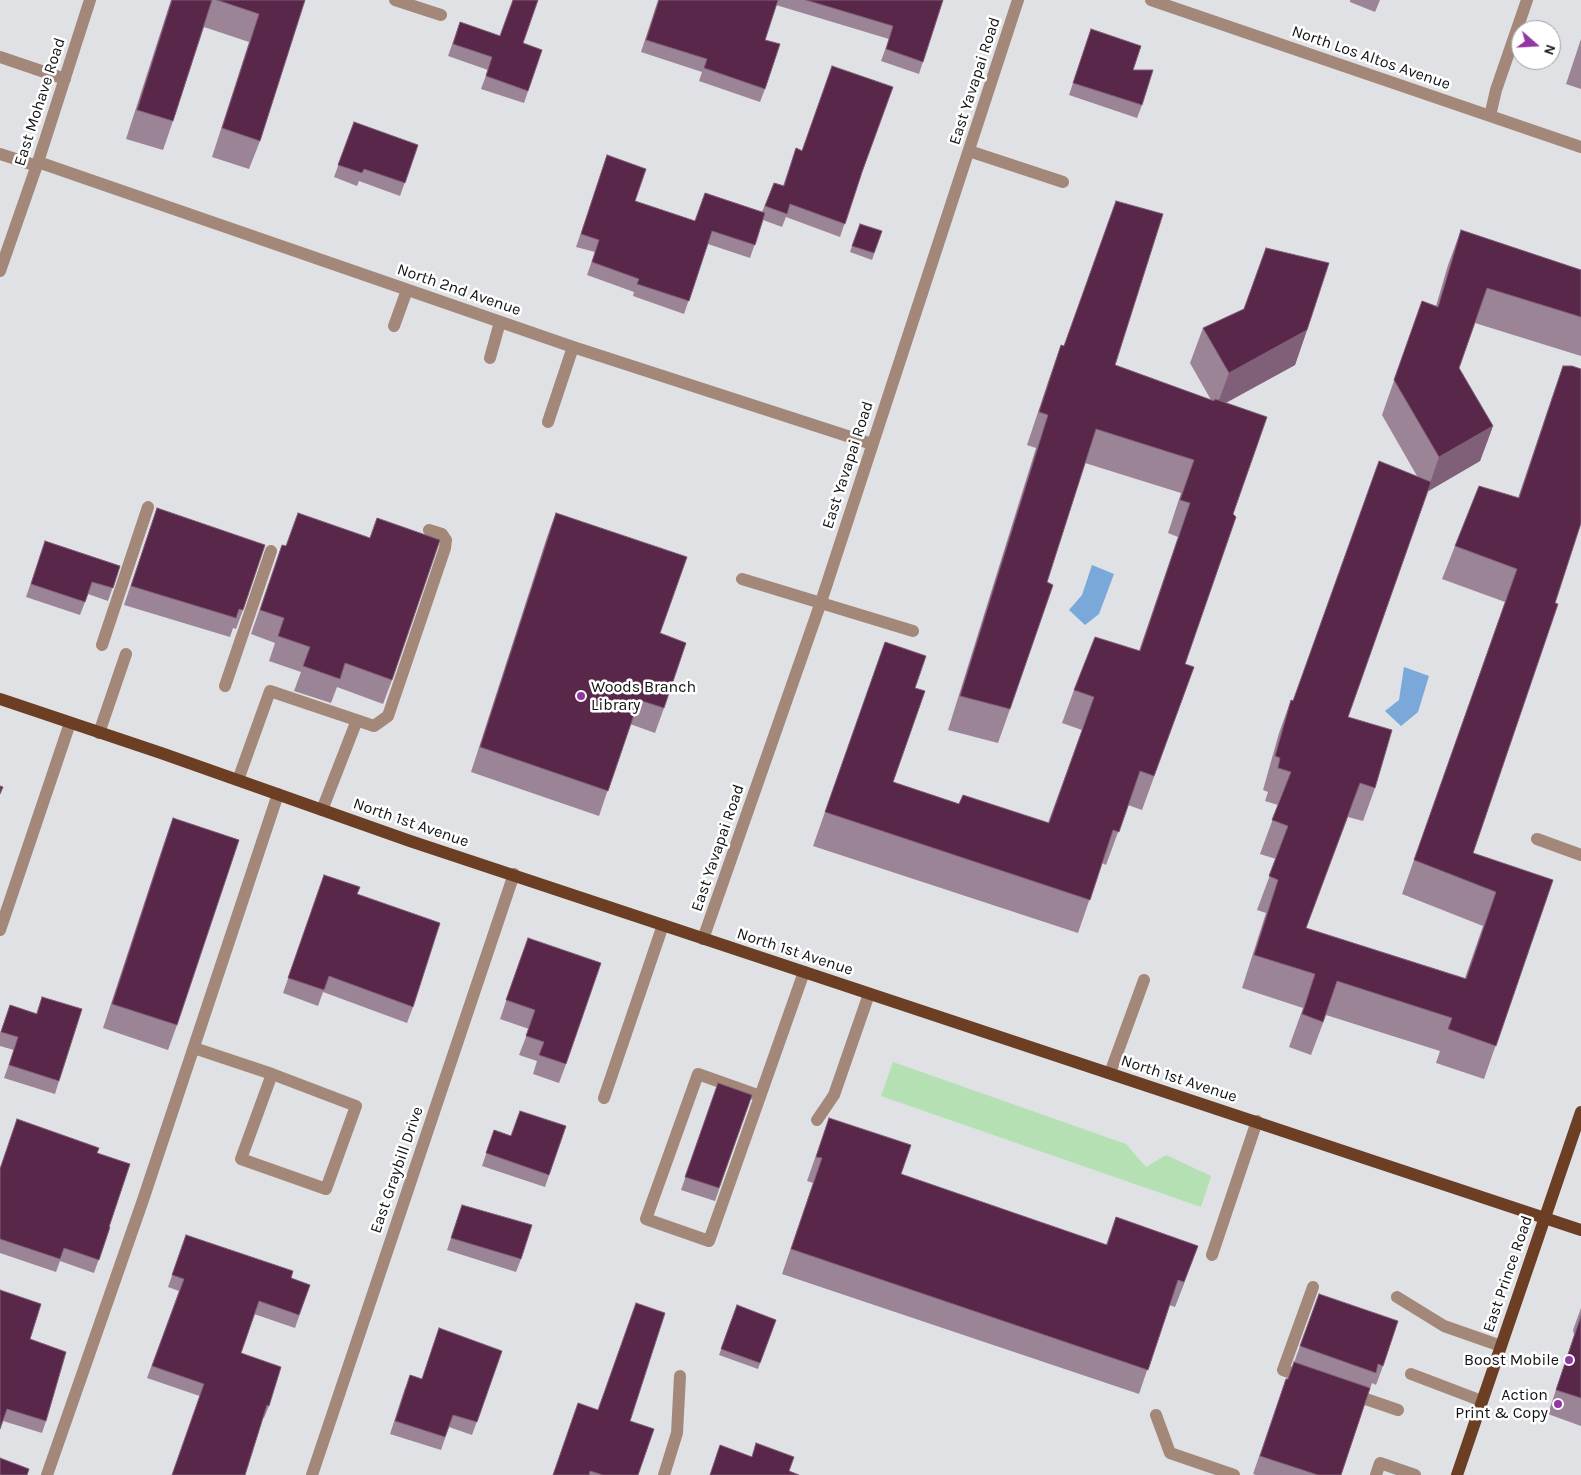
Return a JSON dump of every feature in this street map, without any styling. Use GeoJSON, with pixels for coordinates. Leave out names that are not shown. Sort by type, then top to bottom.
{"type":"FeatureCollection","features":[{"type":"Feature","properties":{"kind":"main road","name":"North 1st Avenue"},"geometry":{"type":"LineString","coordinates":[[0,699],[663,925],[1581,1230]]}},
{"type":"Feature","properties":{"kind":"main road","name":"East Prince Road"},"geometry":{"type":"LineString","coordinates":[[1457,1475],[1581,1112]]}},
{"type":"Feature","properties":{"kind":"street","name":"East Mohave Road"},"geometry":{"type":"LineString","coordinates":[[0,271],[90,0]]}},
{"type":"Feature","properties":{"kind":"street"},"geometry":{"type":"LineString","coordinates":[[395,0],[441,15]]}},
{"type":"Feature","properties":{"kind":"street","name":"East Yavapai Road"},"geometry":{"type":"LineString","coordinates":[[703,938],[821,602],[1018,0]]}},
{"type":"Feature","properties":{"kind":"street","name":"North Los Altos Avenue"},"geometry":{"type":"LineString","coordinates":[[1151,0],[1581,147]]}},
{"type":"Feature","properties":{"kind":"street"},"geometry":{"type":"LineString","coordinates":[[1490,116],[1496,90],[1527,0]]}},
{"type":"Feature","properties":{"kind":"street"},"geometry":{"type":"LineString","coordinates":[[0,58],[64,79]]}},
{"type":"Feature","properties":{"kind":"street"},"geometry":{"type":"LineString","coordinates":[[969,151],[1063,182]]}},
{"type":"Feature","properties":{"kind":"street","name":"North 2nd Avenue"},"geometry":{"type":"LineString","coordinates":[[0,154],[37,164],[572,347],[872,444]]}},
{"type":"Feature","properties":{"kind":"street"},"geometry":{"type":"LineString","coordinates":[[394,326],[407,290]]}},
{"type":"Feature","properties":{"kind":"street"},"geometry":{"type":"LineString","coordinates":[[490,358],[500,322]]}},
{"type":"Feature","properties":{"kind":"street"},"geometry":{"type":"LineString","coordinates":[[548,422],[572,347]]}},
{"type":"Feature","properties":{"kind":"street"},"geometry":{"type":"LineString","coordinates":[[102,645],[148,507]]}},
{"type":"Feature","properties":{"kind":"street"},"geometry":{"type":"LineString","coordinates":[[238,780],[270,691],[374,726],[388,716],[446,548],[446,540],[442,534],[429,530]]}},
{"type":"Feature","properties":{"kind":"street"},"geometry":{"type":"LineString","coordinates":[[225,686],[271,551]]}},
{"type":"Feature","properties":{"kind":"street"},"geometry":{"type":"LineString","coordinates":[[742,579],[913,631]]}},
{"type":"Feature","properties":{"kind":"street"},"geometry":{"type":"LineString","coordinates":[[99,733],[126,654]]}},
{"type":"Feature","properties":{"kind":"street"},"geometry":{"type":"LineString","coordinates":[[322,810],[357,720]]}},
{"type":"Feature","properties":{"kind":"street"},"geometry":{"type":"LineString","coordinates":[[0,930],[70,723]]}},
{"type":"Feature","properties":{"kind":"street"},"geometry":{"type":"LineString","coordinates":[[47,1475],[143,1200],[278,794]]}},
{"type":"Feature","properties":{"kind":"street"},"geometry":{"type":"LineString","coordinates":[[1537,840],[1581,855]]}},
{"type":"Feature","properties":{"kind":"street","name":"East Graybill Drive"},"geometry":{"type":"LineString","coordinates":[[312,1475],[514,874]]}},
{"type":"Feature","properties":{"kind":"street"},"geometry":{"type":"LineString","coordinates":[[604,1098],[663,925]]}},
{"type":"Feature","properties":{"kind":"street"},"geometry":{"type":"LineString","coordinates":[[760,1096],[698,1074],[646,1220],[709,1241],[804,972]]}},
{"type":"Feature","properties":{"kind":"street"},"geometry":{"type":"LineString","coordinates":[[1110,1073],[1144,980]]}},
{"type":"Feature","properties":{"kind":"street"},"geometry":{"type":"LineString","coordinates":[[817,1120],[834,1095],[869,994]]}},
{"type":"Feature","properties":{"kind":"street"},"geometry":{"type":"LineString","coordinates":[[194,1048],[272,1074],[356,1106],[326,1189],[241,1159],[272,1074]]}},
{"type":"Feature","properties":{"kind":"street"},"geometry":{"type":"LineString","coordinates":[[1212,1255],[1257,1121]]}},
{"type":"Feature","properties":{"kind":"street"},"geometry":{"type":"LineString","coordinates":[[1313,1287],[1283,1370],[1319,1383]]}},
{"type":"Feature","properties":{"kind":"street"},"geometry":{"type":"LineString","coordinates":[[1397,1297],[1444,1326],[1501,1346]]}},
{"type":"Feature","properties":{"kind":"street"},"geometry":{"type":"LineString","coordinates":[[1411,1374],[1482,1401]]}},
{"type":"Feature","properties":{"kind":"street"},"geometry":{"type":"LineString","coordinates":[[664,1475],[677,1434],[680,1376]]}},
{"type":"Feature","properties":{"kind":"street"},"geometry":{"type":"LineString","coordinates":[[1336,1389],[1398,1410]]}},
{"type":"Feature","properties":{"kind":"street"},"geometry":{"type":"LineString","coordinates":[[1156,1415],[1170,1453],[1234,1475]]}},
{"type":"Feature","properties":{"kind":"street"},"geometry":{"type":"LineString","coordinates":[[1376,1475],[1380,1463],[1415,1475]]}},
{"type":"Feature","properties":{"kind":"green space"},"geometry":{"type":"Polygon","coordinates":[[[893,1062],[1126,1144],[1146,1167],[1166,1155],[1211,1176],[1201,1207],[881,1096],[893,1062]]]}},
{"type":"Feature","properties":{"kind":"water"},"geometry":{"type":"Polygon","coordinates":[[[1092,565],[1114,574],[1099,614],[1085,625],[1069,610],[1082,595],[1092,565]]]}},
{"type":"Feature","properties":{"kind":"water"},"geometry":{"type":"Polygon","coordinates":[[[1404,667],[1429,676],[1418,712],[1401,726],[1385,711],[1399,700],[1404,667]]]}},
{"type":"Feature","properties":{"kind":"building"},"geometry":{"type":"Polygon","coordinates":[[[172,0],[212,0],[173,121],[137,110],[172,0]]]}},
{"type":"Feature","properties":{"kind":"building"},"geometry":{"type":"Polygon","coordinates":[[[217,0],[305,0],[260,141],[222,128],[259,14],[217,0]]]}},
{"type":"Feature","properties":{"kind":"building"},"geometry":{"type":"Polygon","coordinates":[[[513,0],[538,0],[523,43],[542,50],[528,91],[486,76],[492,57],[453,44],[460,22],[500,36],[513,0]]]}},
{"type":"Feature","properties":{"kind":"building"},"geometry":{"type":"Polygon","coordinates":[[[659,0],[778,0],[765,40],[780,44],[765,89],[704,68],[707,59],[646,40],[659,0]]]}},
{"type":"Feature","properties":{"kind":"building"},"geometry":{"type":"Polygon","coordinates":[[[806,0],[943,0],[923,62],[886,49],[893,26],[806,0]]]}},
{"type":"Feature","properties":{"kind":"building"},"geometry":{"type":"Polygon","coordinates":[[[1091,29],[1141,46],[1133,70],[1153,70],[1142,105],[1073,83],[1091,29]]]}},
{"type":"Feature","properties":{"kind":"building"},"geometry":{"type":"Polygon","coordinates":[[[832,66],[893,87],[845,224],[790,204],[787,214],[765,206],[774,183],[784,186],[796,148],[802,151],[832,66]]]}},
{"type":"Feature","properties":{"kind":"building"},"geometry":{"type":"Polygon","coordinates":[[[354,122],[418,145],[405,183],[364,169],[362,173],[338,165],[354,122]]]}},
{"type":"Feature","properties":{"kind":"building"},"geometry":{"type":"Polygon","coordinates":[[[607,155],[646,169],[635,201],[695,221],[705,193],[765,213],[755,245],[712,231],[689,301],[637,284],[639,279],[592,262],[599,240],[581,234],[607,155]]]}},
{"type":"Feature","properties":{"kind":"building"},"geometry":{"type":"Polygon","coordinates":[[[1116,201],[1163,214],[1115,365],[1214,401],[1215,399],[1267,417],[1233,514],[1236,517],[1185,664],[1194,667],[1154,776],[1140,771],[1119,832],[1113,830],[1090,900],[825,812],[885,642],[926,656],[915,688],[925,691],[893,782],[959,804],[963,795],[1049,823],[1094,697],[1074,690],[1095,637],[1140,651],[1190,503],[1180,500],[1194,460],[1096,429],[1047,582],[1053,585],[1010,709],[960,696],[1048,415],[1039,412],[1061,345],[1064,346],[1116,201]]]}},
{"type":"Feature","properties":{"kind":"building"},"geometry":{"type":"Polygon","coordinates":[[[860,224],[882,231],[874,253],[852,246],[860,224]]]}},
{"type":"Feature","properties":{"kind":"building"},"geometry":{"type":"Polygon","coordinates":[[[1461,230],[1581,270],[1581,317],[1487,288],[1459,368],[1493,426],[1439,457],[1394,380],[1422,301],[1438,307],[1461,230]]]}},
{"type":"Feature","properties":{"kind":"building"},"geometry":{"type":"Polygon","coordinates":[[[1266,248],[1329,263],[1307,330],[1229,373],[1203,328],[1244,309],[1266,248]]]}},
{"type":"Feature","properties":{"kind":"building"},"geometry":{"type":"Polygon","coordinates":[[[1563,366],[1581,369],[1581,523],[1555,603],[1558,604],[1473,853],[1553,880],[1496,1046],[1448,1029],[1452,1018],[1337,981],[1323,1022],[1302,1014],[1315,974],[1254,955],[1278,880],[1269,876],[1288,826],[1272,820],[1291,772],[1278,768],[1280,758],[1275,756],[1291,700],[1293,701],[1379,461],[1431,482],[1348,717],[1392,730],[1375,788],[1360,783],[1306,928],[1466,979],[1496,892],[1414,860],[1517,569],[1455,546],[1479,486],[1519,498],[1563,366]]]}},
{"type":"Feature","properties":{"kind":"building"},"geometry":{"type":"Polygon","coordinates":[[[157,508],[265,545],[243,610],[239,609],[236,618],[131,586],[157,508]]]}},
{"type":"Feature","properties":{"kind":"building"},"geometry":{"type":"Polygon","coordinates":[[[298,513],[370,538],[377,518],[440,540],[392,680],[345,663],[340,679],[303,666],[310,647],[278,636],[284,618],[260,610],[282,545],[286,546],[298,513]]]}},
{"type":"Feature","properties":{"kind":"building","name":"Woods Branch Library"},"geometry":{"type":"Polygon","coordinates":[[[556,513],[687,557],[660,633],[686,643],[664,708],[639,700],[608,791],[480,747],[556,513]]]}},
{"type":"Feature","properties":{"kind":"building"},"geometry":{"type":"Polygon","coordinates":[[[45,541],[120,566],[113,588],[92,582],[85,602],[31,584],[45,541]]]}},
{"type":"Feature","properties":{"kind":"building"},"geometry":{"type":"Polygon","coordinates":[[[173,818],[239,840],[177,1025],[112,1004],[173,818]]]}},
{"type":"Feature","properties":{"kind":"building"},"geometry":{"type":"Polygon","coordinates":[[[324,875],[360,887],[357,894],[440,923],[413,1007],[329,976],[324,990],[288,978],[324,875]]]}},
{"type":"Feature","properties":{"kind":"building"},"geometry":{"type":"Polygon","coordinates":[[[528,938],[601,963],[566,1064],[539,1055],[544,1042],[526,1036],[535,1010],[506,1000],[528,938]]]}},
{"type":"Feature","properties":{"kind":"building"},"geometry":{"type":"Polygon","coordinates":[[[42,997],[82,1009],[59,1081],[9,1065],[18,1037],[1,1032],[10,1005],[37,1014],[42,997]]]}},
{"type":"Feature","properties":{"kind":"building"},"geometry":{"type":"Polygon","coordinates":[[[718,1083],[752,1095],[719,1188],[685,1177],[718,1083]]]}},
{"type":"Feature","properties":{"kind":"building"},"geometry":{"type":"Polygon","coordinates":[[[520,1111],[566,1126],[549,1175],[486,1153],[494,1130],[511,1136],[520,1111]]]}},
{"type":"Feature","properties":{"kind":"building"},"geometry":{"type":"Polygon","coordinates":[[[829,1118],[911,1145],[901,1174],[1107,1245],[1116,1217],[1198,1246],[1184,1282],[1178,1280],[1148,1370],[791,1249],[822,1158],[816,1157],[829,1118]]]}},
{"type":"Feature","properties":{"kind":"building"},"geometry":{"type":"Polygon","coordinates":[[[17,1119],[99,1148],[97,1153],[130,1164],[99,1260],[64,1248],[60,1259],[0,1239],[0,1169],[17,1119]]]}},
{"type":"Feature","properties":{"kind":"building"},"geometry":{"type":"Polygon","coordinates":[[[462,1205],[532,1225],[521,1259],[451,1238],[462,1205]]]}},
{"type":"Feature","properties":{"kind":"building"},"geometry":{"type":"Polygon","coordinates":[[[186,1235],[293,1271],[291,1278],[310,1285],[299,1315],[259,1301],[241,1353],[281,1367],[245,1475],[172,1475],[204,1384],[152,1366],[184,1279],[172,1275],[186,1235]]]}},
{"type":"Feature","properties":{"kind":"building"},"geometry":{"type":"Polygon","coordinates":[[[0,1290],[41,1304],[30,1339],[66,1352],[46,1421],[7,1409],[0,1429],[0,1290]]]}},
{"type":"Feature","properties":{"kind":"building"},"geometry":{"type":"Polygon","coordinates":[[[1319,1294],[1398,1321],[1383,1366],[1378,1364],[1376,1373],[1300,1346],[1319,1294]]]}},
{"type":"Feature","properties":{"kind":"building"},"geometry":{"type":"Polygon","coordinates":[[[636,1303],[665,1313],[630,1421],[654,1429],[638,1475],[603,1475],[590,1471],[589,1475],[553,1475],[578,1403],[598,1410],[636,1303]]]}},
{"type":"Feature","properties":{"kind":"building"},"geometry":{"type":"Polygon","coordinates":[[[737,1305],[776,1320],[760,1363],[721,1349],[737,1305]]]}},
{"type":"Feature","properties":{"kind":"building"},"geometry":{"type":"Polygon","coordinates":[[[1581,1316],[1581,1398],[1556,1390],[1581,1316]]]}},
{"type":"Feature","properties":{"kind":"building"},"geometry":{"type":"Polygon","coordinates":[[[439,1328],[502,1351],[477,1422],[453,1415],[445,1437],[395,1421],[410,1375],[422,1379],[439,1328]]]}},
{"type":"Feature","properties":{"kind":"building"},"geometry":{"type":"Polygon","coordinates":[[[1294,1362],[1370,1388],[1341,1475],[1318,1475],[1260,1456],[1286,1379],[1288,1379],[1294,1362]]]}},
{"type":"Feature","properties":{"kind":"building"},"geometry":{"type":"Polygon","coordinates":[[[756,1443],[794,1457],[789,1471],[799,1475],[710,1475],[720,1445],[752,1457],[756,1443]]]}},
{"type":"Feature","properties":{"kind":"building"},"geometry":{"type":"Polygon","coordinates":[[[0,1458],[29,1469],[27,1475],[0,1475],[0,1458]]]}},
{"type":"Feature","properties":{"kind":"place","name":"Woods Branch Library"},"geometry":{"type":"Point","coordinates":[581,696]}},
{"type":"Feature","properties":{"kind":"place","name":"Boost Mobile"},"geometry":{"type":"Point","coordinates":[1569,1360]}},
{"type":"Feature","properties":{"kind":"place","name":"Action Print & Copy"},"geometry":{"type":"Point","coordinates":[1558,1404]}}]}
